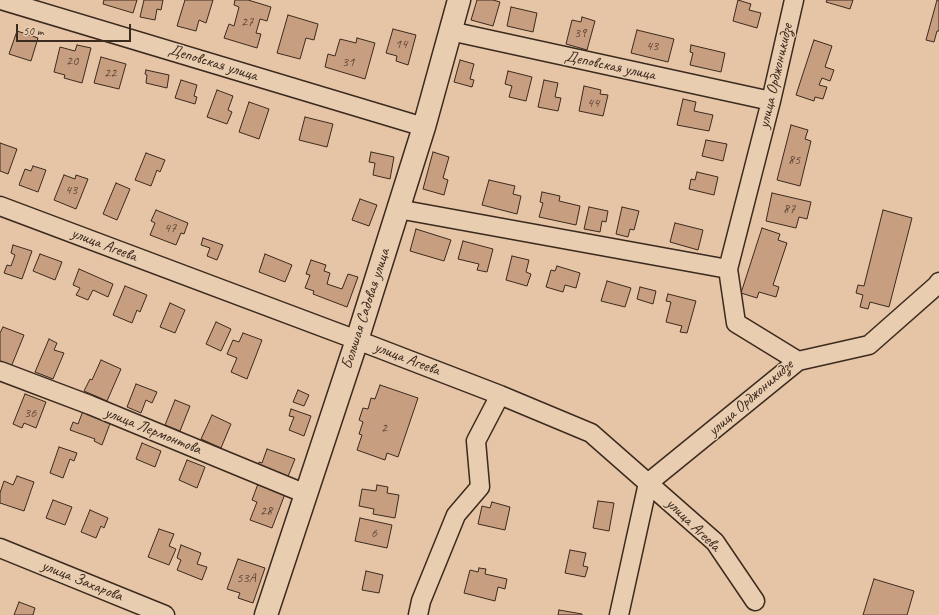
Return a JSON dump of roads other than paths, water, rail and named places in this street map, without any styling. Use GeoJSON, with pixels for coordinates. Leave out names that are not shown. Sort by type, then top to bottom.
{"type":"FeatureCollection","features":[{"type":"Feature","properties":{"kind":"main road","name":"Большая Садовая улица"},"geometry":{"type":"LineString","coordinates":[[266,615],[357,340],[424,127],[459,0]]}},
{"type":"Feature","properties":{"kind":"street","name":"Деповская улица"},"geometry":{"type":"LineString","coordinates":[[1,0],[424,127]]}},
{"type":"Feature","properties":{"kind":"street","name":"улица Орджоникидзе"},"geometry":{"type":"LineString","coordinates":[[648,483],[798,361],[736,323],[728,269],[794,0]]}},
{"type":"Feature","properties":{"kind":"street","name":"Деповская улица"},"geometry":{"type":"LineString","coordinates":[[450,31],[770,101]]}},
{"type":"Feature","properties":{"kind":"street","name":"улица Агеева"},"geometry":{"type":"LineString","coordinates":[[0,206],[357,340],[500,395],[591,433],[715,542],[755,601]]}},
{"type":"Feature","properties":{"kind":"street"},"geometry":{"type":"LineString","coordinates":[[398,209],[728,269]]}},
{"type":"Feature","properties":{"kind":"street"},"geometry":{"type":"LineString","coordinates":[[798,361],[869,345],[939,282]]}},
{"type":"Feature","properties":{"kind":"street","name":"улица Лермонтова"},"geometry":{"type":"LineString","coordinates":[[0,371],[90,405],[306,494]]}},
{"type":"Feature","properties":{"kind":"street"},"geometry":{"type":"LineString","coordinates":[[418,615],[420,601],[456,515],[480,487],[476,441],[500,395]]}},
{"type":"Feature","properties":{"kind":"street"},"geometry":{"type":"LineString","coordinates":[[619,615],[648,483]]}},
{"type":"Feature","properties":{"kind":"street","name":"улица Захарова"},"geometry":{"type":"LineString","coordinates":[[0,548],[165,615]]}}]}
